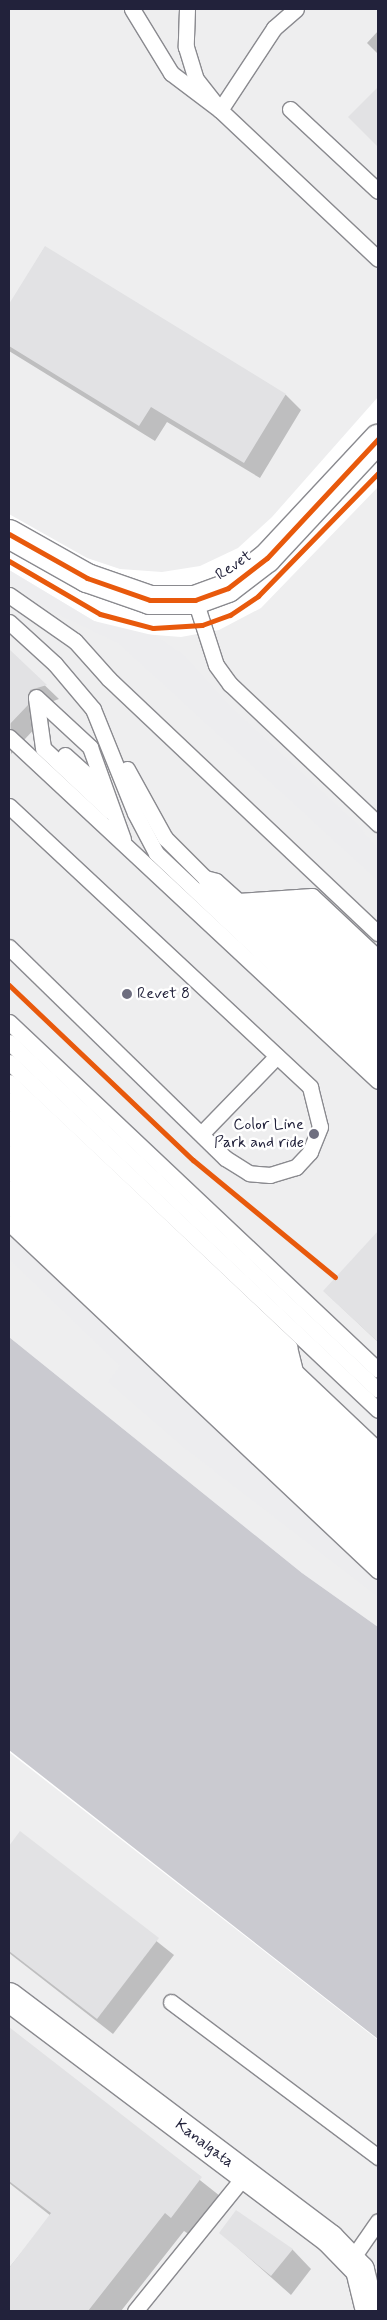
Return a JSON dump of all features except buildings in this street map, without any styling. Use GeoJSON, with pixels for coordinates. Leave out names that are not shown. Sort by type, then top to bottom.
{"type":"FeatureCollection","features":[{"type":"Feature","properties":{"kind":"main road","name":"Revet"},"geometry":{"type":"LineString","coordinates":[[9,534],[87,578],[150,600],[195,600],[228,588],[267,558],[378,439]]}},
{"type":"Feature","properties":{"kind":"main road","name":"Kanalgata"},"geometry":{"type":"LineString","coordinates":[[9,1997],[245,2175],[351,2260],[368,2288],[370,2311]]}},
{"type":"Feature","properties":{"kind":"lane"},"geometry":{"type":"LineString","coordinates":[[132,9],[171,72],[220,110],[378,259]]}},
{"type":"Feature","properties":{"kind":"lane"},"geometry":{"type":"LineString","coordinates":[[187,9],[186,48],[196,79],[220,110]]}},
{"type":"Feature","properties":{"kind":"lane"},"geometry":{"type":"LineString","coordinates":[[220,110],[274,28],[296,9]]}},
{"type":"Feature","properties":{"kind":"lane"},"geometry":{"type":"LineString","coordinates":[[290,109],[378,192]]}},
{"type":"Feature","properties":{"kind":"lane"},"geometry":{"type":"LineString","coordinates":[[9,595],[75,641],[109,679],[378,933]]}},
{"type":"Feature","properties":{"kind":"lane"},"geometry":{"type":"LineString","coordinates":[[195,600],[216,665],[230,684],[378,824]]}},
{"type":"Feature","properties":{"kind":"lane"},"geometry":{"type":"LineString","coordinates":[[9,622],[54,664],[104,728],[165,838],[206,878],[209,889],[378,1048]]}},
{"type":"Feature","properties":{"kind":"lane"},"geometry":{"type":"LineString","coordinates":[[114,815],[43,748],[40,733],[42,715],[36,697],[90,747],[123,840]]}},
{"type":"Feature","properties":{"kind":"lane"},"geometry":{"type":"LineString","coordinates":[[42,715],[97,766]]}},
{"type":"Feature","properties":{"kind":"lane"},"geometry":{"type":"LineString","coordinates":[[104,728],[135,813],[156,853],[378,1063]]}},
{"type":"Feature","properties":{"kind":"lane"},"geometry":{"type":"LineString","coordinates":[[40,733],[106,791]]}},
{"type":"Feature","properties":{"kind":"lane"},"geometry":{"type":"LineString","coordinates":[[9,738],[123,840],[378,1081]]}},
{"type":"Feature","properties":{"kind":"lane"},"geometry":{"type":"LineString","coordinates":[[9,806],[310,1087],[318,1108],[320,1127],[310,1152],[296,1167],[270,1175],[249,1173],[225,1158],[203,1132],[9,947]]}},
{"type":"Feature","properties":{"kind":"lane"},"geometry":{"type":"LineString","coordinates":[[206,878],[268,899],[378,973]]}},
{"type":"Feature","properties":{"kind":"lane"},"geometry":{"type":"LineString","coordinates":[[268,899],[312,896],[378,958]]}},
{"type":"Feature","properties":{"kind":"lane"},"geometry":{"type":"LineString","coordinates":[[268,899],[378,988]]}},
{"type":"Feature","properties":{"kind":"lane"},"geometry":{"type":"LineString","coordinates":[[268,899],[378,1003]]}},
{"type":"Feature","properties":{"kind":"lane"},"geometry":{"type":"LineString","coordinates":[[268,899],[378,1018]]}},
{"type":"Feature","properties":{"kind":"lane"},"geometry":{"type":"LineString","coordinates":[[268,899],[378,1033]]}},
{"type":"Feature","properties":{"kind":"lane"},"geometry":{"type":"LineString","coordinates":[[9,1022],[378,1370]]}},
{"type":"Feature","properties":{"kind":"lane"},"geometry":{"type":"LineString","coordinates":[[9,1042],[378,1390]]}},
{"type":"Feature","properties":{"kind":"lane"},"geometry":{"type":"LineString","coordinates":[[203,1132],[277,1056]]}},
{"type":"Feature","properties":{"kind":"lane"},"geometry":{"type":"LineString","coordinates":[[9,1062],[378,1410]]}},
{"type":"Feature","properties":{"kind":"lane"},"geometry":{"type":"LineString","coordinates":[[9,1082],[289,1346],[316,1351]]}},
{"type":"Feature","properties":{"kind":"lane"},"geometry":{"type":"LineString","coordinates":[[9,1100],[378,1450]]}},
{"type":"Feature","properties":{"kind":"lane"},"geometry":{"type":"LineString","coordinates":[[9,1118],[378,1467]]}},
{"type":"Feature","properties":{"kind":"lane"},"geometry":{"type":"LineString","coordinates":[[9,1136],[378,1485]]}},
{"type":"Feature","properties":{"kind":"lane"},"geometry":{"type":"LineString","coordinates":[[9,1153],[378,1502]]}},
{"type":"Feature","properties":{"kind":"lane"},"geometry":{"type":"LineString","coordinates":[[9,1170],[378,1519]]}},
{"type":"Feature","properties":{"kind":"lane"},"geometry":{"type":"LineString","coordinates":[[9,1188],[378,1536]]}},
{"type":"Feature","properties":{"kind":"lane"},"geometry":{"type":"LineString","coordinates":[[9,1205],[378,1554]]}},
{"type":"Feature","properties":{"kind":"lane"},"geometry":{"type":"LineString","coordinates":[[9,1223],[378,1571]]}},
{"type":"Feature","properties":{"kind":"lane"},"geometry":{"type":"LineString","coordinates":[[289,1346],[295,1372]]}},
{"type":"Feature","properties":{"kind":"lane"},"geometry":{"type":"LineString","coordinates":[[171,2002],[378,2157]]}},
{"type":"Feature","properties":{"kind":"lane"},"geometry":{"type":"LineString","coordinates":[[135,2311],[245,2175]]}},
{"type":"Feature","properties":{"kind":"lane"},"geometry":{"type":"LineString","coordinates":[[351,2260],[378,2220]]}},
{"type":"Feature","properties":{"kind":"shaded area"},"geometry":{"type":"Polygon","coordinates":[[[9,9],[378,9],[378,397],[272,517],[238,548],[200,566],[162,572],[120,569],[87,558],[9,514],[9,9]]]}},
{"type":"Feature","properties":{"kind":"shaded area"},"geometry":{"type":"Polygon","coordinates":[[[378,487],[378,1627],[302,1573],[9,1337],[9,570],[94,621],[130,633],[181,637],[219,630],[261,608],[378,487]]]}},
{"type":"Feature","properties":{"kind":"shaded area"},"geometry":{"type":"Polygon","coordinates":[[[9,570],[94,621],[156,636],[184,655],[229,705],[356,823],[378,849],[378,881],[118,643],[53,612],[9,582],[9,570]]]}},
{"type":"Feature","properties":{"kind":"shaded area"},"geometry":{"type":"Polygon","coordinates":[[[9,1232],[378,1581],[378,1597],[183,1447],[108,1382],[120,1366],[9,1259],[9,1232]]]}},
{"type":"Feature","properties":{"kind":"shaded area"},"geometry":{"type":"Polygon","coordinates":[[[9,1337],[302,1573],[378,1627],[378,2039],[9,1750],[9,1337]]]}},
{"type":"Feature","properties":{"kind":"shaded area"},"geometry":{"type":"Polygon","coordinates":[[[9,1752],[378,2040],[378,2311],[9,2311],[9,1752]]]}},
{"type":"Feature","properties":{"kind":"cycle path"},"geometry":{"type":"LineString","coordinates":[[9,534],[87,578],[150,600],[195,600],[228,588],[267,558],[378,439]]}},
{"type":"Feature","properties":{"kind":"cycle path"},"geometry":{"type":"LineString","coordinates":[[9,561],[100,614],[153,628],[202,625],[230,615],[258,596],[378,473]]}},
{"type":"Feature","properties":{"kind":"cycle path"},"geometry":{"type":"LineString","coordinates":[[9,985],[193,1160],[335,1277]]}},
{"type":"Feature","properties":{"kind":"place","name":"Revet 8"},"geometry":{"type":"Point","coordinates":[127,994]}},
{"type":"Feature","properties":{"kind":"place","name":"Color Line Park and ride"},"geometry":{"type":"Point","coordinates":[314,1134]}}]}
